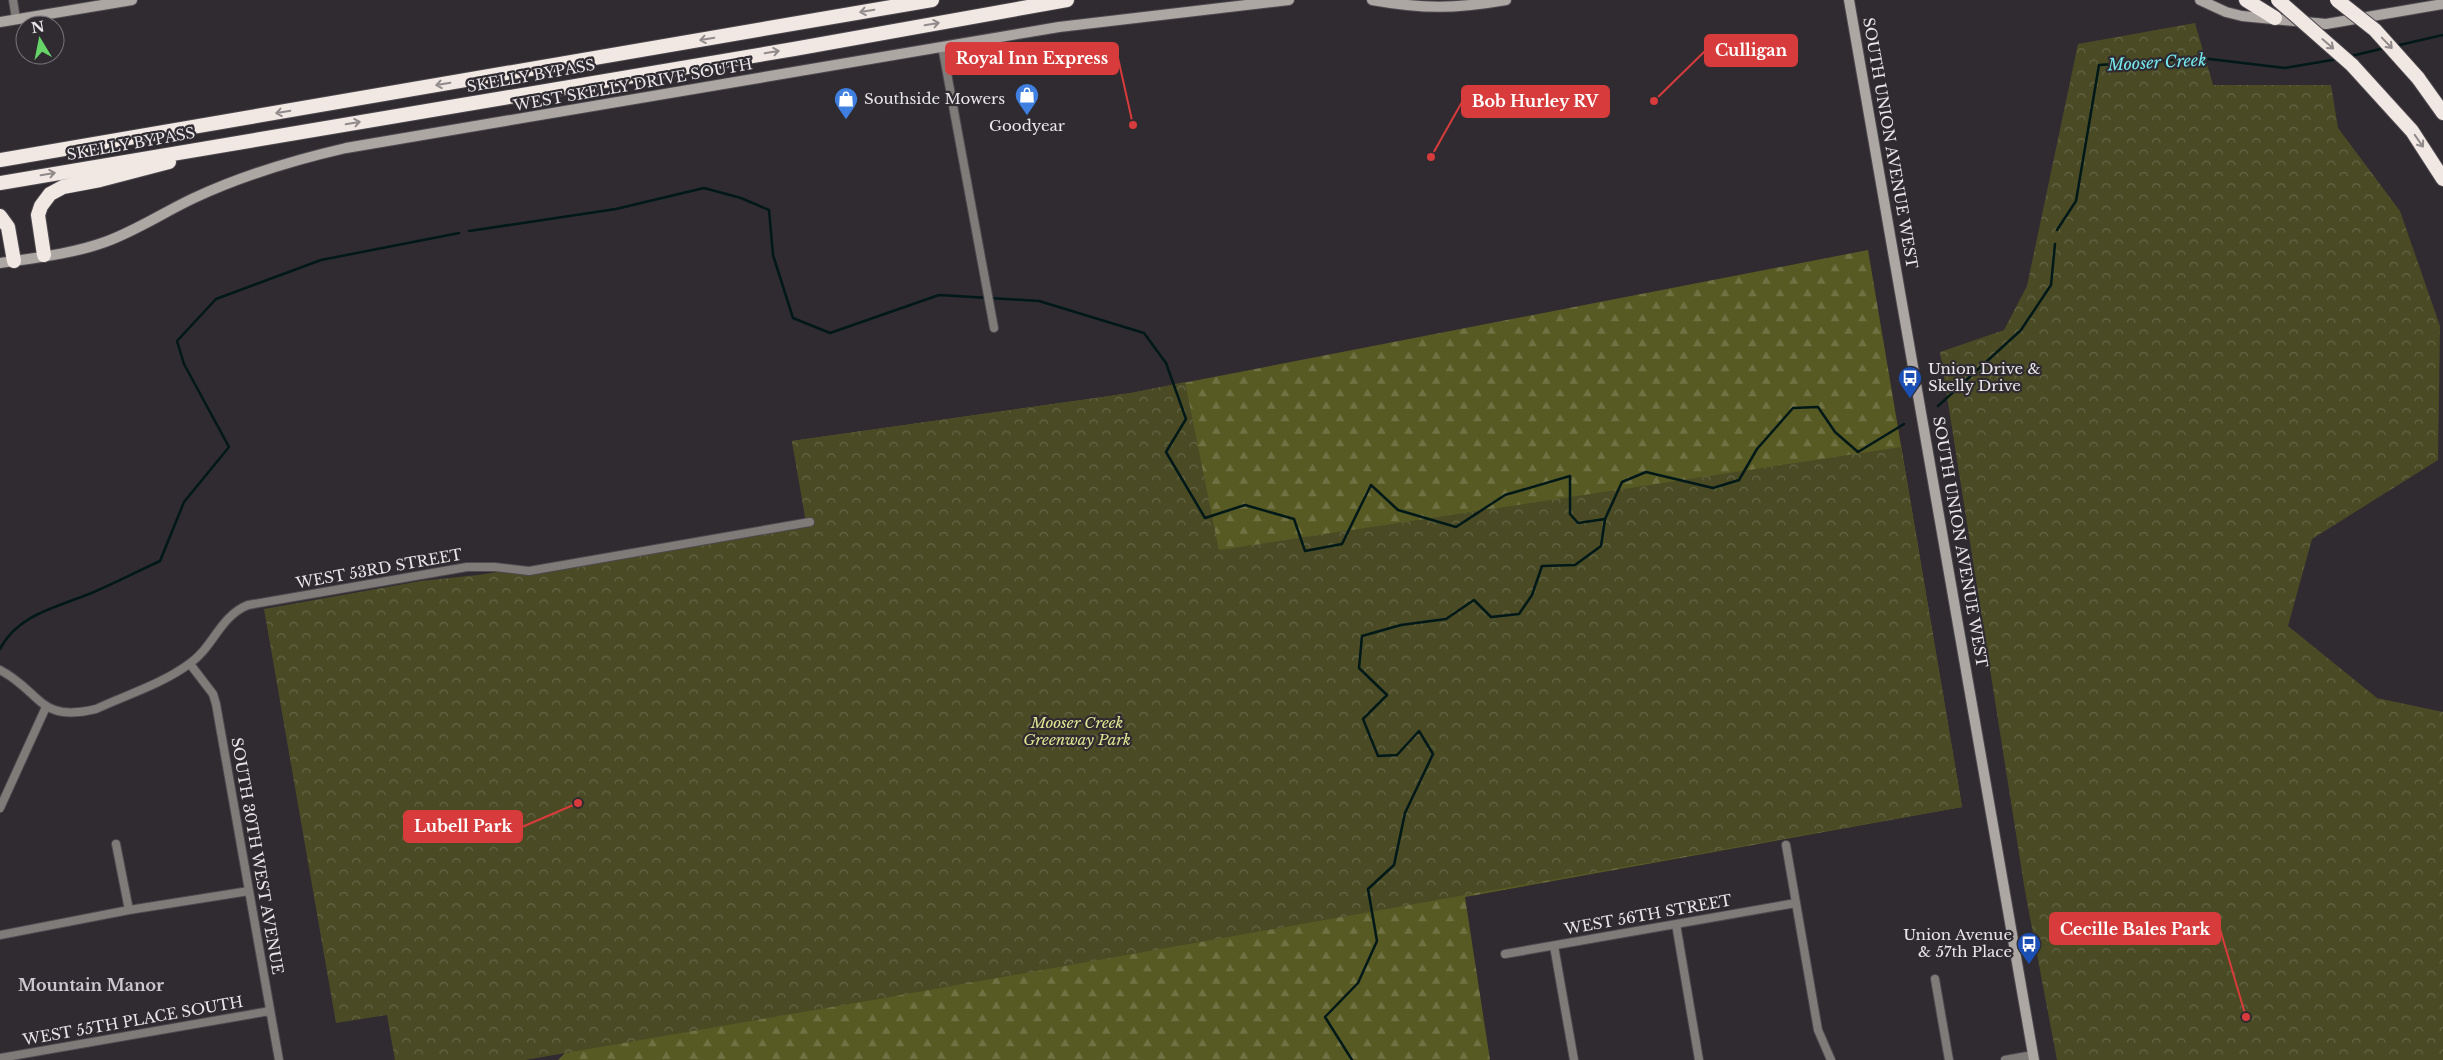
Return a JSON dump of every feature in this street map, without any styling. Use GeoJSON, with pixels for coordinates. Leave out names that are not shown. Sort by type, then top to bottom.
{"type":"FeatureCollection","features":[{"type":"Feature","properties":{"kind":"highway","name":"SKELLY BYPASS"},"geometry":{"type":"LineString","coordinates":[[0,160],[932,0]]}},
{"type":"Feature","properties":{"kind":"highway","name":"SKELLY BYPASS"},"geometry":{"type":"LineString","coordinates":[[0,182],[794,49],[1067,0]]}},
{"type":"Feature","properties":{"kind":"highway"},"geometry":{"type":"LineString","coordinates":[[2246,0],[2275,18]]}},
{"type":"Feature","properties":{"kind":"highway"},"geometry":{"type":"LineString","coordinates":[[2278,0],[2352,65],[2412,131],[2443,180]]}},
{"type":"Feature","properties":{"kind":"highway"},"geometry":{"type":"LineString","coordinates":[[2337,0],[2375,30],[2418,78],[2443,113]]}},
{"type":"Feature","properties":{"kind":"highway"},"geometry":{"type":"LineString","coordinates":[[44,255],[38,215],[44,199],[56,190],[253,140]]}},
{"type":"Feature","properties":{"kind":"highway"},"geometry":{"type":"LineString","coordinates":[[0,216],[8,227],[14,261]]}},
{"type":"Feature","properties":{"kind":"street"},"geometry":{"type":"LineString","coordinates":[[13,0],[15,15]]}},
{"type":"Feature","properties":{"kind":"street"},"geometry":{"type":"LineString","coordinates":[[40,15],[132,0]]}},
{"type":"Feature","properties":{"kind":"street","name":"WEST SKELLY DRIVE SOUTH"},"geometry":{"type":"LineString","coordinates":[[0,263],[104,242],[231,182],[269,168],[315,155],[1059,27],[1289,0]]}},
{"type":"Feature","properties":{"kind":"street"},"geometry":{"type":"LineString","coordinates":[[1372,0],[1424,7],[1449,8],[1506,0]]}},
{"type":"Feature","properties":{"kind":"street","name":"SOUTH UNION AVENUE WEST"},"geometry":{"type":"LineString","coordinates":[[1849,0],[2034,1057]]}},
{"type":"Feature","properties":{"kind":"street"},"geometry":{"type":"LineString","coordinates":[[2200,0],[2226,12],[2254,18],[2275,18],[2326,24],[2443,4]]}},
{"type":"Feature","properties":{"kind":"street"},"geometry":{"type":"LineString","coordinates":[[0,22],[15,19]]}},
{"type":"Feature","properties":{"kind":"street"},"geometry":{"type":"LineString","coordinates":[[942,46],[994,328]]}},
{"type":"Feature","properties":{"kind":"street","name":"WEST 53RD STREET"},"geometry":{"type":"LineString","coordinates":[[0,670],[17,680],[46,707],[71,713],[96,709],[190,664],[227,619],[248,605],[468,567],[495,567],[530,571],[810,522]]}},
{"type":"Feature","properties":{"kind":"street","name":"SOUTH 30TH WEST AVENUE"},"geometry":{"type":"LineString","coordinates":[[190,664],[213,694],[216,704],[279,1060]]}},
{"type":"Feature","properties":{"kind":"street"},"geometry":{"type":"LineString","coordinates":[[0,808],[46,707]]}},
{"type":"Feature","properties":{"kind":"street"},"geometry":{"type":"LineString","coordinates":[[116,844],[129,910]]}},
{"type":"Feature","properties":{"kind":"street"},"geometry":{"type":"LineString","coordinates":[[1786,845],[1818,1030],[1831,1060]]}},
{"type":"Feature","properties":{"kind":"street"},"geometry":{"type":"LineString","coordinates":[[0,935],[129,910],[249,892]]}},
{"type":"Feature","properties":{"kind":"street","name":"WEST 56TH STREET"},"geometry":{"type":"LineString","coordinates":[[1505,954],[1796,903]]}},
{"type":"Feature","properties":{"kind":"street"},"geometry":{"type":"LineString","coordinates":[[1676,924],[1700,1060]]}},
{"type":"Feature","properties":{"kind":"street"},"geometry":{"type":"LineString","coordinates":[[1554,946],[1574,1060]]}},
{"type":"Feature","properties":{"kind":"street"},"geometry":{"type":"LineString","coordinates":[[1935,979],[1949,1060]]}},
{"type":"Feature","properties":{"kind":"street","name":"WEST 55TH PLACE SOUTH"},"geometry":{"type":"LineString","coordinates":[[0,1058],[270,1012]]}},
{"type":"Feature","properties":{"kind":"street"},"geometry":{"type":"LineString","coordinates":[[2005,1060],[2034,1057]]}},
{"type":"Feature","properties":{"kind":"green space"},"geometry":{"type":"Polygon","coordinates":[[[2195,23],[2213,85],[2331,85],[2338,128],[2400,211],[2440,326],[2438,460],[2312,539],[2288,626],[2377,698],[2443,712],[2443,1060],[2057,1060],[2025,891],[1940,352],[2004,330],[2027,286],[2078,44],[2195,23]]]}},
{"type":"Feature","properties":{"kind":"green space","name":"Mooser Creek Greenway Park"},"geometry":{"type":"Polygon","coordinates":[[[1868,250],[1962,807],[1465,897],[1490,1060],[558,1060],[614,1004],[809,531],[792,441],[1131,393],[1868,250]]]}},
{"type":"Feature","properties":{"kind":"green space","name":"Mooser Creek Greenway Park"},"geometry":{"type":"Polygon","coordinates":[[[1185,382],[1219,550],[1901,447],[1962,807],[525,1060],[395,1060],[387,1015],[336,1023],[264,609],[421,581],[478,575],[806,523],[792,441],[1131,393],[1185,382]]]}},
{"type":"Feature","properties":{"kind":"waterway","name":"Mooser Creek"},"geometry":{"type":"LineString","coordinates":[[2395,46],[2443,35]]}},
{"type":"Feature","properties":{"kind":"waterway","name":"Mooser Creek"},"geometry":{"type":"LineString","coordinates":[[2351,56],[2385,48]]}},
{"type":"Feature","properties":{"kind":"waterway","name":"Mooser Creek"},"geometry":{"type":"LineString","coordinates":[[2057,230],[2076,201],[2099,65],[2201,58],[2285,68],[2338,59]]}},
{"type":"Feature","properties":{"kind":"waterway"},"geometry":{"type":"LineString","coordinates":[[469,231],[616,209],[704,188],[741,198],[769,210],[773,255],[793,318],[830,333],[939,295],[1039,301],[1144,333],[1166,363],[1186,419],[1166,452],[1205,518],[1245,505],[1294,519],[1305,551],[1342,544],[1371,485],[1398,510],[1456,527],[1505,495],[1570,476],[1570,514],[1578,523],[1605,519]]}},
{"type":"Feature","properties":{"kind":"waterway"},"geometry":{"type":"LineString","coordinates":[[0,649],[7,637],[27,620],[160,561],[184,502],[229,447],[184,364],[177,341],[216,299],[321,260],[459,233]]}},
{"type":"Feature","properties":{"kind":"waterway","name":"Mooser Creek"},"geometry":{"type":"LineString","coordinates":[[1938,406],[2021,330],[2051,285],[2055,244]]}},
{"type":"Feature","properties":{"kind":"waterway"},"geometry":{"type":"LineString","coordinates":[[1352,1060],[1325,1017],[1358,983],[1377,941],[1368,889],[1394,865],[1405,813],[1433,754],[1419,731],[1397,755],[1378,756],[1363,719],[1387,695],[1359,668],[1362,636],[1401,625],[1446,619],[1474,600],[1491,617],[1519,614],[1532,595],[1542,566],[1575,565],[1601,546],[1605,519],[1622,482],[1646,472],[1713,488],[1739,480],[1757,449],[1793,408],[1818,407],[1835,432],[1858,452],[1904,424]]}},
{"type":"Feature","properties":{"kind":"place","name":"Culligan"},"geometry":{"type":"Point","coordinates":[1654,101]}},
{"type":"Feature","properties":{"kind":"place","name":"Goodyear"},"geometry":{"type":"Point","coordinates":[1027,116]}},
{"type":"Feature","properties":{"kind":"place","name":"Southside Mowers"},"geometry":{"type":"Point","coordinates":[846,120]}},
{"type":"Feature","properties":{"kind":"place","name":"Royal Inn Express"},"geometry":{"type":"Point","coordinates":[1133,125]}},
{"type":"Feature","properties":{"kind":"place","name":"Bob Hurley RV"},"geometry":{"type":"Point","coordinates":[1431,157]}},
{"type":"Feature","properties":{"kind":"place","name":"Union Drive & Skelly Drive"},"geometry":{"type":"Point","coordinates":[1910,399]}},
{"type":"Feature","properties":{"kind":"place","name":"Lubell Park"},"geometry":{"type":"Point","coordinates":[578,803]}},
{"type":"Feature","properties":{"kind":"place","name":"Union Avenue & 57th Place"},"geometry":{"type":"Point","coordinates":[2029,965]}},
{"type":"Feature","properties":{"kind":"place","name":"Cecille Bales Park"},"geometry":{"type":"Point","coordinates":[2246,1017]}},
{"type":"Feature","properties":{"kind":"district","name":"Mountain Manor"},"geometry":{"type":"Point","coordinates":[91,985]}}]}
